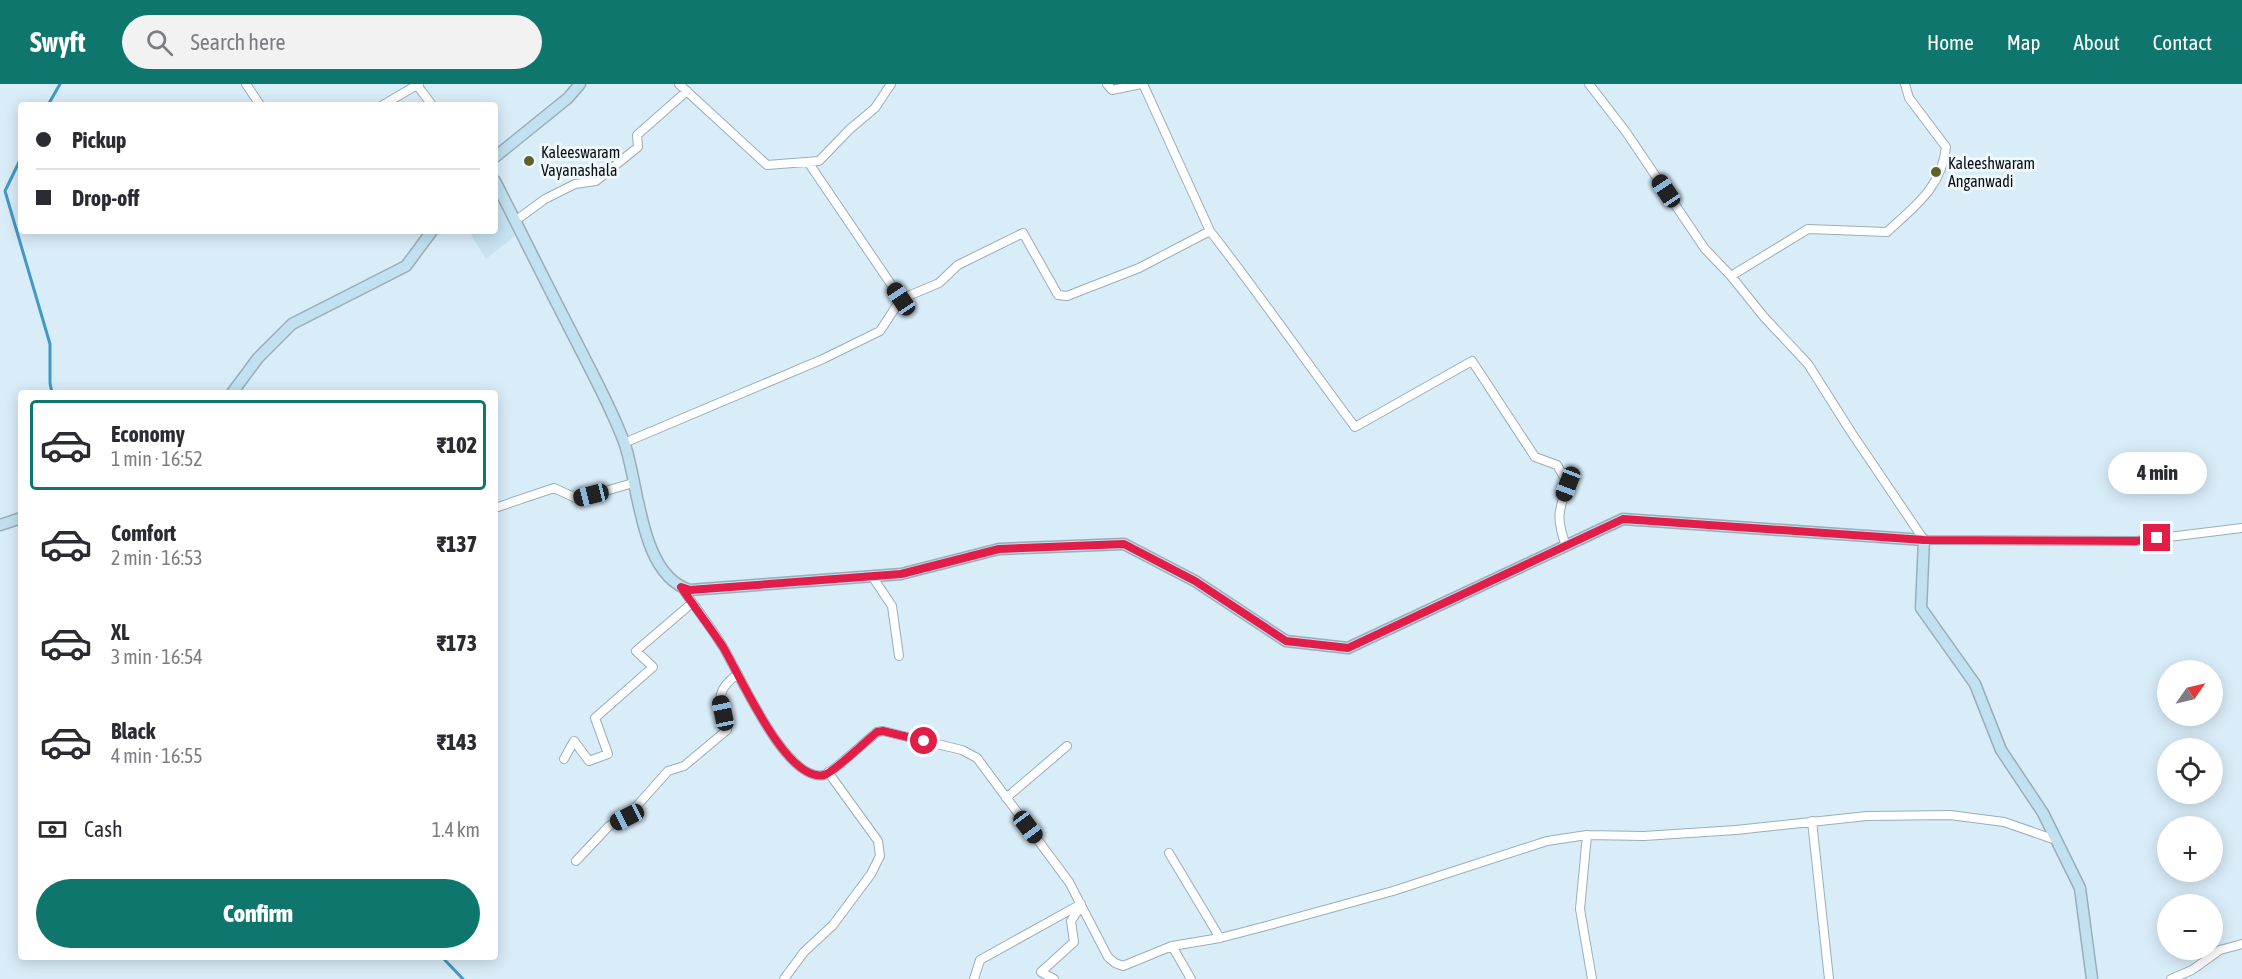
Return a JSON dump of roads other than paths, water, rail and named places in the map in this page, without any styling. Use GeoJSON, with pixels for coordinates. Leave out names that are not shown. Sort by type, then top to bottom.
{"type":"FeatureCollection","features":[{"type":"Feature","properties":{"kind":"street"},"geometry":{"type":"LineString","coordinates":[[246,84],[258,102]]}},
{"type":"Feature","properties":{"kind":"street"},"geometry":{"type":"LineString","coordinates":[[498,155],[568,98],[580,84]]}},
{"type":"Feature","properties":{"kind":"street"},"geometry":{"type":"LineString","coordinates":[[679,84],[767,165],[819,160],[875,108],[891,84]]}},
{"type":"Feature","properties":{"kind":"street"},"geometry":{"type":"LineString","coordinates":[[1107,84],[1112,90],[1142,84],[1210,231],[1268,305],[1310,368],[1355,427],[1472,360],[1535,457],[1557,465],[1568,484],[1560,504],[1558,525],[1566,546]]}},
{"type":"Feature","properties":{"kind":"street"},"geometry":{"type":"LineString","coordinates":[[1589,84],[1626,132],[1705,249],[1731,276],[1764,318],[1808,364],[1924,540],[1921,608],[1975,684],[2001,750],[2043,813],[2080,888],[2092,979]]}},
{"type":"Feature","properties":{"kind":"street"},"geometry":{"type":"LineString","coordinates":[[1731,276],[1808,229],[1887,232],[1931,190],[1944,164],[1946,147],[1909,98],[1905,84]]}},
{"type":"Feature","properties":{"kind":"street"},"geometry":{"type":"LineString","coordinates":[[388,102],[418,85],[430,102]]}},
{"type":"Feature","properties":{"kind":"street"},"geometry":{"type":"LineString","coordinates":[[515,221],[545,199],[575,184],[596,181],[638,147],[637,135],[687,91]]}},
{"type":"Feature","properties":{"kind":"street"},"geometry":{"type":"LineString","coordinates":[[808,162],[901,299]]}},
{"type":"Feature","properties":{"kind":"street"},"geometry":{"type":"LineString","coordinates":[[498,187],[595,379],[624,443],[641,520],[664,571],[681,587],[722,646],[774,736],[797,765],[813,775],[826,775],[877,732],[887,731],[972,754],[1050,856],[1082,904],[1108,957],[1115,963],[1123,966],[1172,946],[1221,938],[1393,891],[1548,841],[1587,835],[1656,836],[1867,816],[1950,815],[2004,822],[2056,840]]}},
{"type":"Feature","properties":{"kind":"street"},"geometry":{"type":"LineString","coordinates":[[624,443],[880,331],[901,299],[939,283],[958,265],[1023,233],[1058,295],[1067,296],[1139,268],[1210,231]]}},
{"type":"Feature","properties":{"kind":"street"},"geometry":{"type":"LineString","coordinates":[[234,390],[258,358],[291,324],[406,266],[430,234]]}},
{"type":"Feature","properties":{"kind":"street"},"geometry":{"type":"LineString","coordinates":[[498,506],[554,488],[578,499],[633,483]]}},
{"type":"Feature","properties":{"kind":"street"},"geometry":{"type":"LineString","coordinates":[[0,525],[18,519]]}},
{"type":"Feature","properties":{"kind":"street"},"geometry":{"type":"LineString","coordinates":[[681,587],[690,590],[901,574],[999,549],[1124,544],[1195,581],[1286,641],[1348,648],[1623,519],[1924,540],[2136,541],[2242,528]]}},
{"type":"Feature","properties":{"kind":"street"},"geometry":{"type":"LineString","coordinates":[[872,576],[892,606],[899,656]]}},
{"type":"Feature","properties":{"kind":"street"},"geometry":{"type":"LineString","coordinates":[[564,759],[574,741],[589,761],[608,754],[595,718],[653,667],[636,651],[692,603]]}},
{"type":"Feature","properties":{"kind":"street"},"geometry":{"type":"LineString","coordinates":[[576,861],[609,826],[627,817],[668,771],[684,766],[727,730],[720,696],[726,682],[738,674]]}},
{"type":"Feature","properties":{"kind":"street"},"geometry":{"type":"LineString","coordinates":[[1006,798],[1067,746]]}},
{"type":"Feature","properties":{"kind":"street"},"geometry":{"type":"LineString","coordinates":[[784,979],[804,952],[833,925],[872,874],[880,856],[878,841],[828,772]]}},
{"type":"Feature","properties":{"kind":"street"},"geometry":{"type":"LineString","coordinates":[[1812,821],[1829,979]]}},
{"type":"Feature","properties":{"kind":"street"},"geometry":{"type":"LineString","coordinates":[[1587,835],[1580,909],[1592,979]]}},
{"type":"Feature","properties":{"kind":"street"},"geometry":{"type":"LineString","coordinates":[[1169,853],[1221,938]]}},
{"type":"Feature","properties":{"kind":"street"},"geometry":{"type":"LineString","coordinates":[[974,979],[980,960],[1082,904]]}},
{"type":"Feature","properties":{"kind":"street"},"geometry":{"type":"LineString","coordinates":[[1054,979],[1041,972],[1074,942],[1071,921],[1082,904]]}},
{"type":"Feature","properties":{"kind":"street"},"geometry":{"type":"LineString","coordinates":[[2171,979],[2192,970],[2220,950],[2242,944]]}},
{"type":"Feature","properties":{"kind":"street"},"geometry":{"type":"LineString","coordinates":[[1172,946],[1191,979]]}},
{"type":"Feature","properties":{"kind":"waterway"},"geometry":{"type":"LineString","coordinates":[[50,102],[60,84]]}},
{"type":"Feature","properties":{"kind":"waterway"},"geometry":{"type":"LineString","coordinates":[[18,164],[5,191],[50,344],[51,390]]}},
{"type":"Feature","properties":{"kind":"waterway"},"geometry":{"type":"LineString","coordinates":[[445,960],[463,979]]}},
{"type":"Feature","properties":{"kind":"place","name":"Kaleeswaram Vayanashala"},"geometry":{"type":"Point","coordinates":[529,161]}},
{"type":"Feature","properties":{"kind":"place","name":"Kaleeshwaram Anganwadi"},"geometry":{"type":"Point","coordinates":[1936,172]}}]}
